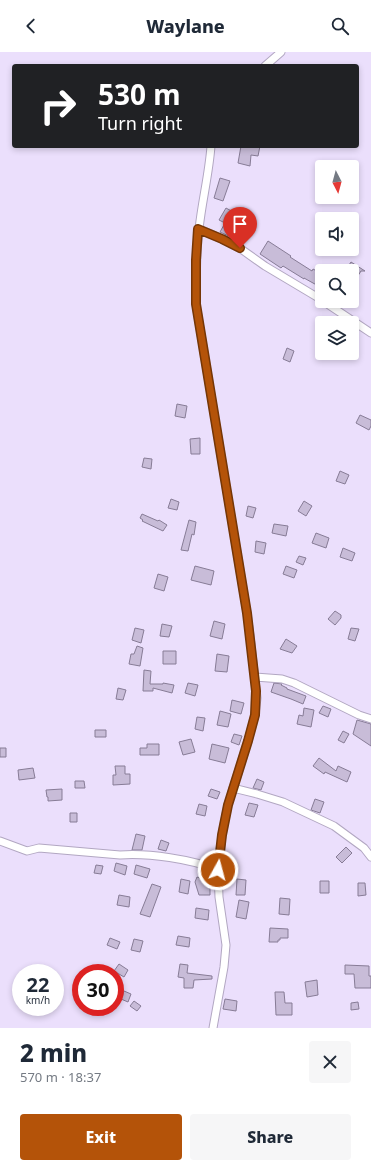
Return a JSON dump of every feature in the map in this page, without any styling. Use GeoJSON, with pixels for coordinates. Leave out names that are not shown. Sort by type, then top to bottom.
{"type":"FeatureCollection","features":[{"type":"Feature","properties":{"kind":"street"},"geometry":{"type":"LineString","coordinates":[[267,64],[281,52]]}},
{"type":"Feature","properties":{"kind":"street"},"geometry":{"type":"LineString","coordinates":[[211,148],[198,229],[196,304],[250,636],[257,698],[255,715],[228,805],[222,835],[218,870],[219,897],[226,945],[224,967],[213,1028]]}},
{"type":"Feature","properties":{"kind":"street"},"geometry":{"type":"LineString","coordinates":[[198,229],[240,248],[265,266],[315,296]]}},
{"type":"Feature","properties":{"kind":"street"},"geometry":{"type":"LineString","coordinates":[[334,308],[371,333]]}},
{"type":"Feature","properties":{"kind":"street"},"geometry":{"type":"LineString","coordinates":[[254,677],[282,679],[294,683],[359,715],[371,719]]}},
{"type":"Feature","properties":{"kind":"street"},"geometry":{"type":"LineString","coordinates":[[234,788],[283,802],[334,826],[367,848],[371,857]]}},
{"type":"Feature","properties":{"kind":"street"},"geometry":{"type":"LineString","coordinates":[[0,841],[28,851],[38,848],[120,855],[133,854],[193,862],[218,870]]}},
{"type":"Feature","properties":{"kind":"building"},"geometry":{"type":"Polygon","coordinates":[[[241,148],[260,148],[258,156],[251,155],[250,166],[238,163],[241,148]]]}},
{"type":"Feature","properties":{"kind":"building"},"geometry":{"type":"Polygon","coordinates":[[[220,178],[230,181],[223,201],[214,198],[220,178]]]}},
{"type":"Feature","properties":{"kind":"building"},"geometry":{"type":"Polygon","coordinates":[[[226,208],[251,222],[244,234],[235,229],[231,237],[220,232],[225,223],[219,220],[226,208]]]}},
{"type":"Feature","properties":{"kind":"building"},"geometry":{"type":"Polygon","coordinates":[[[268,241],[312,271],[313,269],[315,270],[315,284],[283,266],[281,268],[260,254],[268,241]]]}},
{"type":"Feature","properties":{"kind":"building"},"geometry":{"type":"Polygon","coordinates":[[[359,267],[365,271],[361,271],[359,274],[359,267]]]}},
{"type":"Feature","properties":{"kind":"building"},"geometry":{"type":"Polygon","coordinates":[[[287,348],[294,351],[290,362],[283,359],[287,348]]]}},
{"type":"Feature","properties":{"kind":"building"},"geometry":{"type":"Polygon","coordinates":[[[177,404],[187,406],[185,418],[175,416],[177,404]]]}},
{"type":"Feature","properties":{"kind":"building"},"geometry":{"type":"Polygon","coordinates":[[[360,415],[371,420],[369,430],[356,423],[360,415]]]}},
{"type":"Feature","properties":{"kind":"building"},"geometry":{"type":"Polygon","coordinates":[[[200,438],[200,454],[191,454],[190,439],[200,438]]]}},
{"type":"Feature","properties":{"kind":"building"},"geometry":{"type":"Polygon","coordinates":[[[144,458],[152,459],[151,469],[142,467],[144,458]]]}},
{"type":"Feature","properties":{"kind":"building"},"geometry":{"type":"Polygon","coordinates":[[[340,471],[349,475],[345,484],[336,481],[340,471]]]}},
{"type":"Feature","properties":{"kind":"building"},"geometry":{"type":"Polygon","coordinates":[[[171,499],[179,502],[177,510],[168,508],[171,499]]]}},
{"type":"Feature","properties":{"kind":"building"},"geometry":{"type":"Polygon","coordinates":[[[304,501],[312,506],[306,516],[298,511],[304,501]]]}},
{"type":"Feature","properties":{"kind":"building"},"geometry":{"type":"Polygon","coordinates":[[[248,506],[256,508],[253,518],[246,516],[248,506]]]}},
{"type":"Feature","properties":{"kind":"building"},"geometry":{"type":"Polygon","coordinates":[[[142,514],[158,521],[159,520],[167,525],[163,531],[142,521],[143,520],[140,518],[142,514]]]}},
{"type":"Feature","properties":{"kind":"building"},"geometry":{"type":"Polygon","coordinates":[[[189,520],[196,522],[194,535],[192,534],[188,551],[181,550],[189,520]]]}},
{"type":"Feature","properties":{"kind":"building"},"geometry":{"type":"Polygon","coordinates":[[[274,524],[288,526],[286,536],[272,533],[274,524]]]}},
{"type":"Feature","properties":{"kind":"building"},"geometry":{"type":"Polygon","coordinates":[[[316,533],[329,538],[326,548],[312,543],[316,533]]]}},
{"type":"Feature","properties":{"kind":"building"},"geometry":{"type":"Polygon","coordinates":[[[256,541],[266,543],[264,554],[255,552],[256,541]]]}},
{"type":"Feature","properties":{"kind":"building"},"geometry":{"type":"Polygon","coordinates":[[[343,548],[355,553],[352,561],[340,557],[343,548]]]}},
{"type":"Feature","properties":{"kind":"building"},"geometry":{"type":"Polygon","coordinates":[[[299,556],[306,558],[303,565],[296,562],[299,556]]]}},
{"type":"Feature","properties":{"kind":"building"},"geometry":{"type":"Polygon","coordinates":[[[195,566],[214,571],[211,585],[191,580],[195,566]]]}},
{"type":"Feature","properties":{"kind":"building"},"geometry":{"type":"Polygon","coordinates":[[[286,566],[297,570],[294,578],[283,574],[286,566]]]}},
{"type":"Feature","properties":{"kind":"building"},"geometry":{"type":"Polygon","coordinates":[[[158,574],[168,577],[164,591],[154,588],[158,574]]]}},
{"type":"Feature","properties":{"kind":"building"},"geometry":{"type":"Polygon","coordinates":[[[335,611],[341,615],[341,618],[335,625],[328,619],[335,611]]]}},
{"type":"Feature","properties":{"kind":"building"},"geometry":{"type":"Polygon","coordinates":[[[214,621],[225,624],[222,639],[210,636],[214,621]]]}},
{"type":"Feature","properties":{"kind":"building"},"geometry":{"type":"Polygon","coordinates":[[[162,624],[172,626],[169,637],[160,636],[162,624]]]}},
{"type":"Feature","properties":{"kind":"building"},"geometry":{"type":"Polygon","coordinates":[[[135,628],[144,630],[141,643],[132,640],[135,628]]]}},
{"type":"Feature","properties":{"kind":"building"},"geometry":{"type":"Polygon","coordinates":[[[351,628],[359,629],[355,641],[348,639],[351,628]]]}},
{"type":"Feature","properties":{"kind":"building"},"geometry":{"type":"Polygon","coordinates":[[[286,639],[297,646],[292,653],[280,649],[286,639]]]}},
{"type":"Feature","properties":{"kind":"building"},"geometry":{"type":"Polygon","coordinates":[[[137,646],[143,648],[140,666],[129,664],[131,654],[134,654],[137,646]]]}},
{"type":"Feature","properties":{"kind":"building"},"geometry":{"type":"Polygon","coordinates":[[[163,651],[176,651],[176,664],[163,664],[163,651]]]}},
{"type":"Feature","properties":{"kind":"building"},"geometry":{"type":"Polygon","coordinates":[[[217,654],[229,656],[227,672],[215,671],[217,654]]]}},
{"type":"Feature","properties":{"kind":"building"},"geometry":{"type":"Polygon","coordinates":[[[144,670],[151,671],[150,684],[163,683],[174,685],[172,693],[153,688],[153,691],[143,691],[144,670]]]}},
{"type":"Feature","properties":{"kind":"building"},"geometry":{"type":"Polygon","coordinates":[[[188,683],[198,685],[195,696],[185,693],[188,683]]]}},
{"type":"Feature","properties":{"kind":"building"},"geometry":{"type":"Polygon","coordinates":[[[274,683],[282,684],[281,685],[287,689],[306,696],[303,704],[271,692],[274,683]]]}},
{"type":"Feature","properties":{"kind":"building"},"geometry":{"type":"Polygon","coordinates":[[[118,688],[126,690],[123,700],[116,699],[118,688]]]}},
{"type":"Feature","properties":{"kind":"building"},"geometry":{"type":"Polygon","coordinates":[[[232,700],[244,703],[241,714],[230,711],[232,700]]]}},
{"type":"Feature","properties":{"kind":"building"},"geometry":{"type":"Polygon","coordinates":[[[323,706],[331,709],[328,717],[319,713],[323,706]]]}},
{"type":"Feature","properties":{"kind":"building"},"geometry":{"type":"Polygon","coordinates":[[[304,708],[314,710],[311,727],[297,724],[299,715],[303,716],[304,708]]]}},
{"type":"Feature","properties":{"kind":"building"},"geometry":{"type":"Polygon","coordinates":[[[220,711],[231,714],[228,727],[217,725],[220,711]]]}},
{"type":"Feature","properties":{"kind":"building"},"geometry":{"type":"Polygon","coordinates":[[[197,717],[205,718],[203,731],[195,729],[197,717]]]}},
{"type":"Feature","properties":{"kind":"building"},"geometry":{"type":"Polygon","coordinates":[[[357,720],[371,724],[371,746],[353,734],[357,720]]]}},
{"type":"Feature","properties":{"kind":"building"},"geometry":{"type":"Polygon","coordinates":[[[95,730],[106,730],[106,737],[95,737],[95,730]]]}},
{"type":"Feature","properties":{"kind":"building"},"geometry":{"type":"Polygon","coordinates":[[[343,731],[349,734],[344,743],[338,740],[343,731]]]}},
{"type":"Feature","properties":{"kind":"building"},"geometry":{"type":"Polygon","coordinates":[[[234,734],[242,736],[239,745],[231,742],[234,734]]]}},
{"type":"Feature","properties":{"kind":"building"},"geometry":{"type":"Polygon","coordinates":[[[191,739],[195,752],[183,755],[179,742],[191,739]]]}},
{"type":"Feature","properties":{"kind":"building"},"geometry":{"type":"Polygon","coordinates":[[[147,744],[159,744],[159,755],[140,755],[140,748],[147,748],[147,744]]]}},
{"type":"Feature","properties":{"kind":"building"},"geometry":{"type":"Polygon","coordinates":[[[212,744],[229,748],[225,763],[209,759],[212,744]]]}},
{"type":"Feature","properties":{"kind":"building"},"geometry":{"type":"Polygon","coordinates":[[[0,748],[6,748],[6,757],[0,757],[0,748]]]}},
{"type":"Feature","properties":{"kind":"building"},"geometry":{"type":"Polygon","coordinates":[[[319,758],[336,771],[338,766],[351,772],[347,782],[325,772],[324,774],[313,766],[319,758]]]}},
{"type":"Feature","properties":{"kind":"building"},"geometry":{"type":"Polygon","coordinates":[[[115,766],[125,766],[125,774],[130,774],[130,784],[113,785],[113,775],[116,775],[115,766]]]}},
{"type":"Feature","properties":{"kind":"building"},"geometry":{"type":"Polygon","coordinates":[[[33,768],[35,778],[19,780],[18,770],[33,768]]]}},
{"type":"Feature","properties":{"kind":"building"},"geometry":{"type":"Polygon","coordinates":[[[257,779],[264,782],[261,790],[253,788],[257,779]]]}},
{"type":"Feature","properties":{"kind":"building"},"geometry":{"type":"Polygon","coordinates":[[[75,781],[84,781],[85,788],[75,788],[75,781]]]}},
{"type":"Feature","properties":{"kind":"building"},"geometry":{"type":"Polygon","coordinates":[[[62,789],[62,800],[48,801],[46,790],[62,789]]]}},
{"type":"Feature","properties":{"kind":"building"},"geometry":{"type":"Polygon","coordinates":[[[211,789],[220,792],[217,799],[208,796],[211,789]]]}},
{"type":"Feature","properties":{"kind":"building"},"geometry":{"type":"Polygon","coordinates":[[[315,799],[324,802],[320,813],[311,810],[315,799]]]}},
{"type":"Feature","properties":{"kind":"building"},"geometry":{"type":"Polygon","coordinates":[[[249,803],[258,805],[254,817],[245,815],[249,803]]]}},
{"type":"Feature","properties":{"kind":"building"},"geometry":{"type":"Polygon","coordinates":[[[199,804],[207,806],[205,816],[196,814],[199,804]]]}},
{"type":"Feature","properties":{"kind":"building"},"geometry":{"type":"Polygon","coordinates":[[[70,813],[77,813],[77,822],[70,822],[70,813]]]}},
{"type":"Feature","properties":{"kind":"building"},"geometry":{"type":"Polygon","coordinates":[[[136,834],[145,836],[142,850],[132,850],[136,834]]]}},
{"type":"Feature","properties":{"kind":"building"},"geometry":{"type":"Polygon","coordinates":[[[161,840],[169,843],[166,851],[158,849],[161,840]]]}},
{"type":"Feature","properties":{"kind":"building"},"geometry":{"type":"Polygon","coordinates":[[[346,847],[352,853],[342,863],[336,857],[346,847]]]}},
{"type":"Feature","properties":{"kind":"building"},"geometry":{"type":"Polygon","coordinates":[[[116,863],[127,866],[125,875],[114,871],[116,863]]]}},
{"type":"Feature","properties":{"kind":"building"},"geometry":{"type":"Polygon","coordinates":[[[96,865],[103,866],[101,874],[94,873],[96,865]]]}},
{"type":"Feature","properties":{"kind":"building"},"geometry":{"type":"Polygon","coordinates":[[[136,865],[150,869],[147,878],[134,874],[136,865]]]}},
{"type":"Feature","properties":{"kind":"building"},"geometry":{"type":"Polygon","coordinates":[[[197,877],[210,882],[210,895],[199,895],[195,882],[197,877]]]}},
{"type":"Feature","properties":{"kind":"building"},"geometry":{"type":"Polygon","coordinates":[[[181,879],[190,881],[188,894],[179,892],[181,879]]]}},
{"type":"Feature","properties":{"kind":"building"},"geometry":{"type":"Polygon","coordinates":[[[237,879],[246,880],[245,895],[236,895],[237,879]]]}},
{"type":"Feature","properties":{"kind":"building"},"geometry":{"type":"Polygon","coordinates":[[[320,881],[329,881],[329,893],[320,893],[320,881]]]}},
{"type":"Feature","properties":{"kind":"building"},"geometry":{"type":"Polygon","coordinates":[[[358,883],[365,883],[366,895],[358,896],[358,883]]]}},
{"type":"Feature","properties":{"kind":"building"},"geometry":{"type":"Polygon","coordinates":[[[152,884],[161,887],[150,917],[140,914],[152,884]]]}},
{"type":"Feature","properties":{"kind":"building"},"geometry":{"type":"Polygon","coordinates":[[[119,895],[130,897],[129,907],[117,905],[119,895]]]}},
{"type":"Feature","properties":{"kind":"building"},"geometry":{"type":"Polygon","coordinates":[[[280,898],[290,899],[289,915],[279,914],[280,898]]]}},
{"type":"Feature","properties":{"kind":"building"},"geometry":{"type":"Polygon","coordinates":[[[239,900],[249,902],[246,919],[236,917],[239,900]]]}},
{"type":"Feature","properties":{"kind":"building"},"geometry":{"type":"Polygon","coordinates":[[[196,908],[209,910],[208,920],[195,918],[196,908]]]}},
{"type":"Feature","properties":{"kind":"building"},"geometry":{"type":"Polygon","coordinates":[[[270,928],[288,929],[288,938],[280,938],[278,942],[269,942],[270,928]]]}},
{"type":"Feature","properties":{"kind":"building"},"geometry":{"type":"Polygon","coordinates":[[[178,936],[190,938],[189,947],[176,945],[178,936]]]}},
{"type":"Feature","properties":{"kind":"building"},"geometry":{"type":"Polygon","coordinates":[[[110,938],[120,942],[117,949],[107,945],[110,938]]]}},
{"type":"Feature","properties":{"kind":"building"},"geometry":{"type":"Polygon","coordinates":[[[134,939],[143,941],[140,952],[131,950],[134,939]]]}},
{"type":"Feature","properties":{"kind":"building"},"geometry":{"type":"Polygon","coordinates":[[[180,964],[188,965],[187,973],[212,976],[212,979],[194,980],[193,988],[184,988],[184,978],[178,977],[180,964]]]}},
{"type":"Feature","properties":{"kind":"building"},"geometry":{"type":"Polygon","coordinates":[[[345,965],[369,966],[371,988],[355,988],[354,974],[345,974],[345,965]]]}},
{"type":"Feature","properties":{"kind":"building"},"geometry":{"type":"Polygon","coordinates":[[[124,967],[128,970],[124,977],[124,967]]]}},
{"type":"Feature","properties":{"kind":"building"},"geometry":{"type":"Polygon","coordinates":[[[317,980],[318,995],[307,997],[305,982],[317,980]]]}},
{"type":"Feature","properties":{"kind":"building"},"geometry":{"type":"Polygon","coordinates":[[[124,991],[131,994],[128,1002],[124,1000],[124,991]]]}},
{"type":"Feature","properties":{"kind":"building"},"geometry":{"type":"Polygon","coordinates":[[[275,992],[284,992],[285,1003],[292,1003],[292,1015],[276,1015],[275,992]]]}},
{"type":"Feature","properties":{"kind":"building"},"geometry":{"type":"Polygon","coordinates":[[[225,999],[237,1001],[236,1011],[223,1009],[225,999]]]}},
{"type":"Feature","properties":{"kind":"building"},"geometry":{"type":"Polygon","coordinates":[[[134,1001],[141,1006],[137,1011],[130,1006],[134,1001]]]}},
{"type":"Feature","properties":{"kind":"building"},"geometry":{"type":"Polygon","coordinates":[[[358,1002],[359,1009],[351,1010],[351,1003],[358,1002]]]}},
{"type":"Feature","properties":{"kind":"route"},"geometry":{"type":"LineString","coordinates":[[218,870],[222,835],[228,805],[248,741],[255,715],[257,698],[247,613],[196,304],[198,229],[240,248]]}}]}
